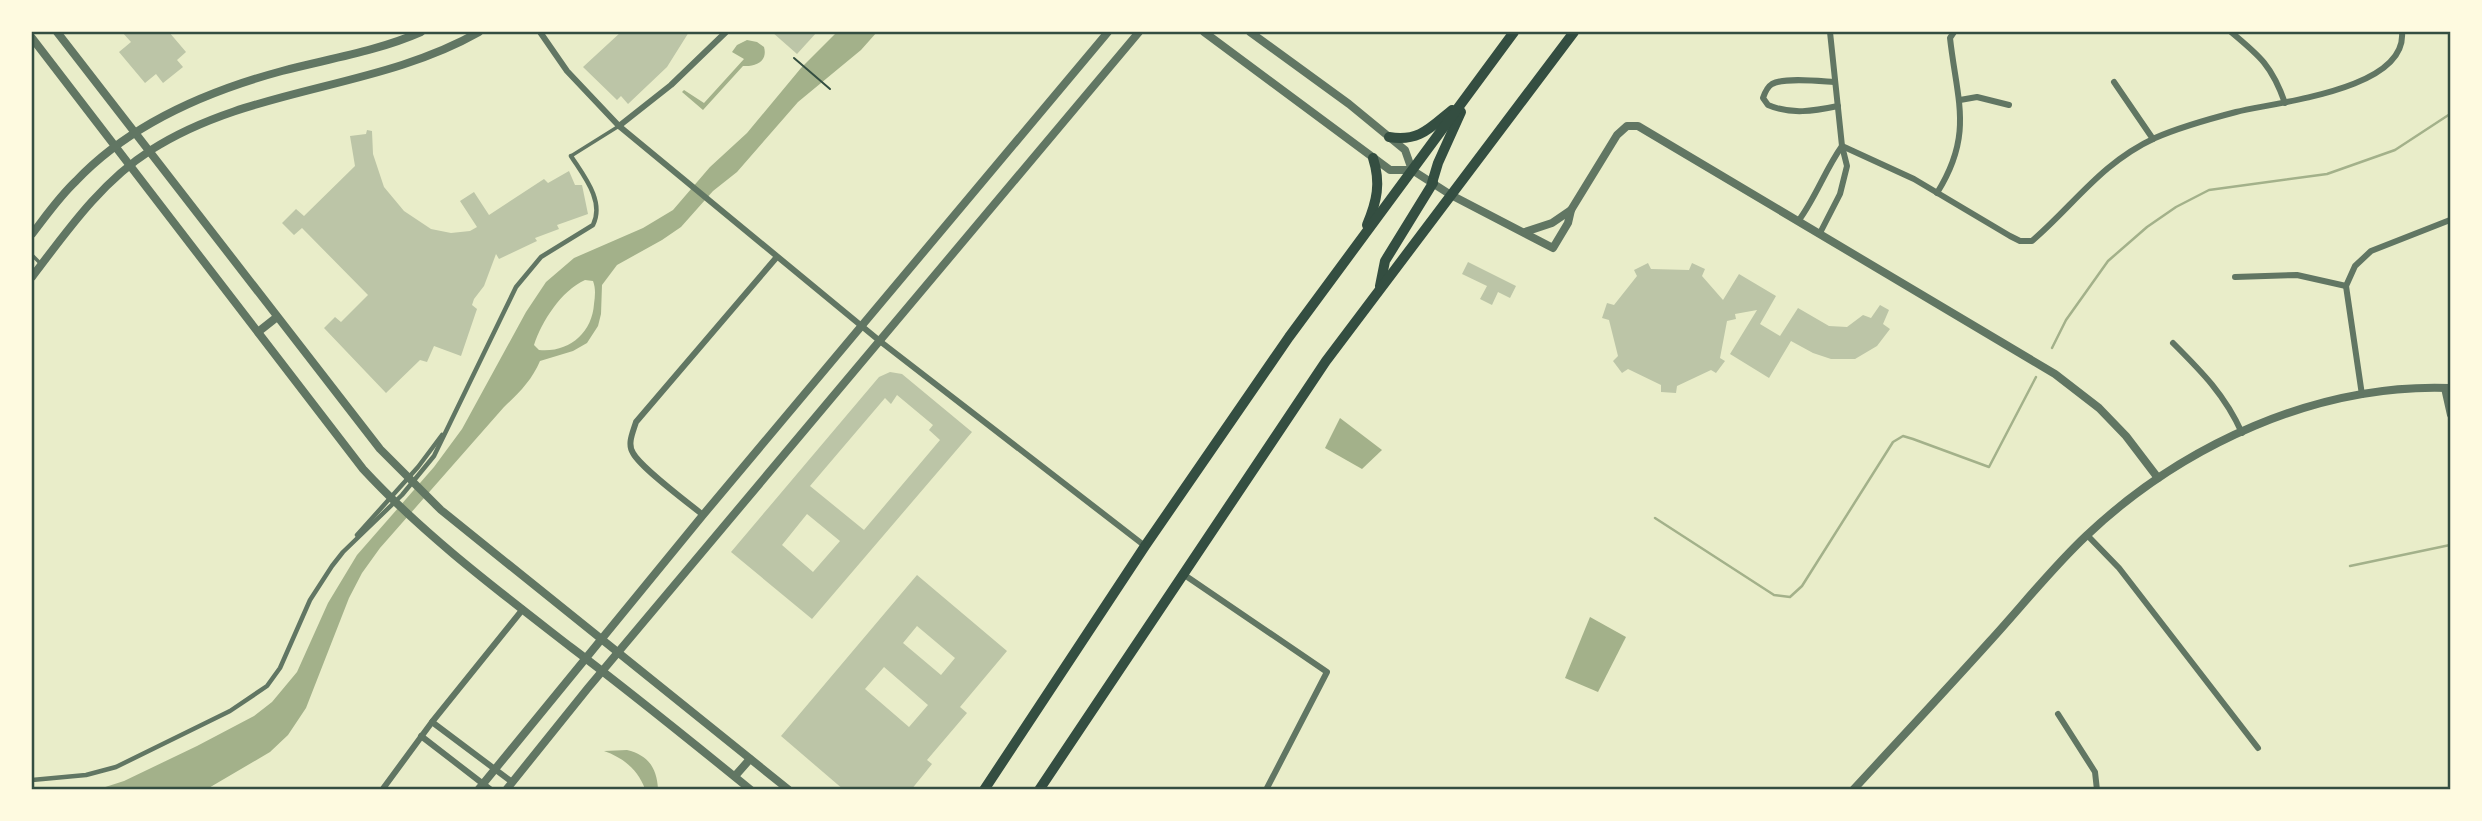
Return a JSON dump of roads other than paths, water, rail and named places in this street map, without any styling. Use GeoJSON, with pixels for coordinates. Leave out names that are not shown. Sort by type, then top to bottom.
{"type":"FeatureCollection","features":[{"type":"Feature","properties":{"kind":"main road"},"geometry":{"type":"LineString","coordinates":[[984,789],[1290,337],[1514,32]]}},
{"type":"Feature","properties":{"kind":"main road"},"geometry":{"type":"LineString","coordinates":[[1039,789],[1326,361],[1574,32]]}},
{"type":"Feature","properties":{"kind":"main road"},"geometry":{"type":"LineString","coordinates":[[1389,137],[1405,140],[1422,134],[1466,98]]}},
{"type":"Feature","properties":{"kind":"main road"},"geometry":{"type":"LineString","coordinates":[[1379,290],[1385,261],[1432,183],[1466,98]]}},
{"type":"Feature","properties":{"kind":"main road"},"geometry":{"type":"LineString","coordinates":[[1362,238],[1377,198],[1378,174],[1373,158]]}},
{"type":"Feature","properties":{"kind":"street"},"geometry":{"type":"LineString","coordinates":[[57,32],[397,468],[441,510],[789,789]]}},
{"type":"Feature","properties":{"kind":"street"},"geometry":{"type":"LineString","coordinates":[[32,234],[77,179],[135,133],[169,114],[236,85],[392,43],[421,32]]}},
{"type":"Feature","properties":{"kind":"street"},"geometry":{"type":"LineString","coordinates":[[32,277],[86,208],[130,166],[195,125],[230,111],[418,60],[479,32]]}},
{"type":"Feature","properties":{"kind":"street"},"geometry":{"type":"LineString","coordinates":[[540,32],[567,71],[619,126],[881,342],[1146,547]]}},
{"type":"Feature","properties":{"kind":"street"},"geometry":{"type":"LineString","coordinates":[[619,126],[671,85],[726,32]]}},
{"type":"Feature","properties":{"kind":"street"},"geometry":{"type":"LineString","coordinates":[[480,786],[1108,32]]}},
{"type":"Feature","properties":{"kind":"street"},"geometry":{"type":"LineString","coordinates":[[432,722],[494,769],[509,786],[1139,32]]}},
{"type":"Feature","properties":{"kind":"street"},"geometry":{"type":"LineString","coordinates":[[1205,32],[1390,170],[1412,170],[1451,195],[1553,248],[1568,223],[1571,210],[1616,135],[1632,124],[1799,220],[2055,374],[2126,436],[2158,478]]}},
{"type":"Feature","properties":{"kind":"street"},"geometry":{"type":"LineString","coordinates":[[1250,32],[1340,97],[1405,150],[1412,170]]}},
{"type":"Feature","properties":{"kind":"street"},"geometry":{"type":"LineString","coordinates":[[1820,233],[1840,194],[1847,166],[1842,146],[1830,32]]}},
{"type":"Feature","properties":{"kind":"street"},"geometry":{"type":"LineString","coordinates":[[1937,193],[1958,149],[1962,115],[1950,38],[1954,32]]}},
{"type":"Feature","properties":{"kind":"street"},"geometry":{"type":"LineString","coordinates":[[2231,32],[2265,61],[2277,80],[2285,103]]}},
{"type":"Feature","properties":{"kind":"street"},"geometry":{"type":"LineString","coordinates":[[1842,146],[1889,166],[2010,236],[2021,241],[2032,241],[2111,165],[2153,139],[2226,115],[2322,95],[2381,69],[2398,53],[2403,40],[2402,32]]}},
{"type":"Feature","properties":{"kind":"street"},"geometry":{"type":"LineString","coordinates":[[32,38],[363,469],[379,486],[523,609],[751,789]]}},
{"type":"Feature","properties":{"kind":"street"},"geometry":{"type":"LineString","coordinates":[[1834,82],[1785,81],[1772,84],[1763,97],[1768,105],[1791,112],[1838,106]]}},
{"type":"Feature","properties":{"kind":"street"},"geometry":{"type":"LineString","coordinates":[[2114,82],[2153,139]]}},
{"type":"Feature","properties":{"kind":"street"},"geometry":{"type":"LineString","coordinates":[[1960,100],[1977,97],[2009,105]]}},
{"type":"Feature","properties":{"kind":"street"},"geometry":{"type":"LineString","coordinates":[[1799,220],[1814,199],[1826,168],[1842,146]]}},
{"type":"Feature","properties":{"kind":"street"},"geometry":{"type":"LineString","coordinates":[[32,780],[86,775],[116,767],[196,729],[258,694],[280,668],[310,600],[343,552],[389,508],[423,471],[437,451],[524,275],[541,257],[587,230],[596,219],[593,192],[571,156]]}},
{"type":"Feature","properties":{"kind":"street"},"geometry":{"type":"LineString","coordinates":[[1525,232],[1552,223],[1571,210]]}},
{"type":"Feature","properties":{"kind":"street"},"geometry":{"type":"LineString","coordinates":[[2362,395],[2346,286],[2355,266],[2371,251],[2451,220]]}},
{"type":"Feature","properties":{"kind":"street"},"geometry":{"type":"LineString","coordinates":[[703,515],[636,458],[631,452],[630,439],[636,422],[776,258]]}},
{"type":"Feature","properties":{"kind":"street"},"geometry":{"type":"LineString","coordinates":[[2235,277],[2297,275],[2346,286]]}},
{"type":"Feature","properties":{"kind":"street"},"geometry":{"type":"LineString","coordinates":[[258,332],[277,317]]}},
{"type":"Feature","properties":{"kind":"street"},"geometry":{"type":"LineString","coordinates":[[2173,343],[2214,386],[2230,408],[2242,433]]}},
{"type":"Feature","properties":{"kind":"street"},"geometry":{"type":"LineString","coordinates":[[1853,789],[2087,535],[2158,478],[2242,433],[2312,406],[2362,395],[2447,388],[2451,415]]}},
{"type":"Feature","properties":{"kind":"street"},"geometry":{"type":"LineString","coordinates":[[2087,535],[2119,568],[2258,748]]}},
{"type":"Feature","properties":{"kind":"street"},"geometry":{"type":"LineString","coordinates":[[1183,574],[1327,672],[1266,789]]}},
{"type":"Feature","properties":{"kind":"street"},"geometry":{"type":"LineString","coordinates":[[382,789],[523,609]]}},
{"type":"Feature","properties":{"kind":"street"},"geometry":{"type":"LineString","coordinates":[[2057,714],[2095,772],[2097,789]]}},
{"type":"Feature","properties":{"kind":"street"},"geometry":{"type":"LineString","coordinates":[[421,736],[480,786],[491,789]]}},
{"type":"Feature","properties":{"kind":"street"},"geometry":{"type":"LineString","coordinates":[[735,776],[750,759]]}},
{"type":"Feature","properties":{"kind":"lane"},"geometry":{"type":"LineString","coordinates":[[571,156],[619,126]]}},
{"type":"Feature","properties":{"kind":"lane"},"geometry":{"type":"LineString","coordinates":[[32,255],[42,264]]}},
{"type":"Feature","properties":{"kind":"waterway"},"geometry":{"type":"LineString","coordinates":[[2052,348],[2066,320],[2108,261],[2147,227],[2176,207],[2209,190],[2327,174],[2395,150],[2450,114]]}},
{"type":"Feature","properties":{"kind":"waterway"},"geometry":{"type":"LineString","coordinates":[[1655,518],[1774,595],[1790,597],[1802,586],[1893,442],[1903,436],[1989,467],[2036,377]]}},
{"type":"Feature","properties":{"kind":"waterway"},"geometry":{"type":"LineString","coordinates":[[2350,566],[2450,545]]}}]}
